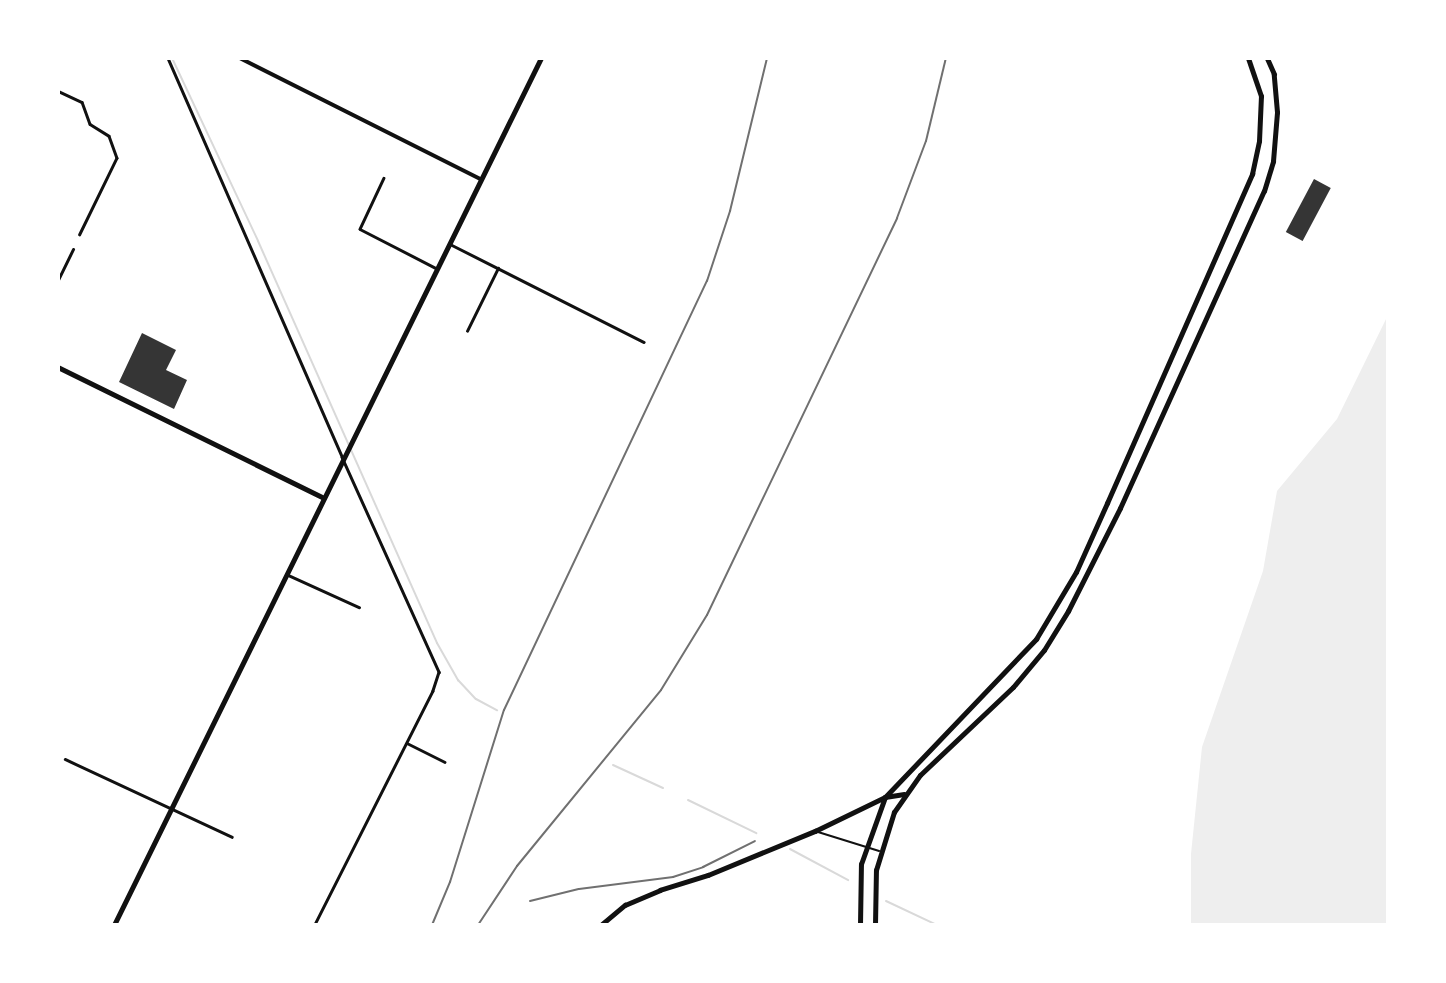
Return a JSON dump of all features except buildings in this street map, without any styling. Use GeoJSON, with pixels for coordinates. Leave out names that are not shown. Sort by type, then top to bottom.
{"type":"FeatureCollection","features":[{"type":"Feature","properties":{"kind":"highway"},"geometry":{"type":"LineString","coordinates":[[860,925],[858,895],[865,848],[885,797],[1036,639],[1076,572],[1252,174],[1259,141],[1261,96],[1248,58]]}},
{"type":"Feature","properties":{"kind":"highway"},"geometry":{"type":"LineString","coordinates":[[875,925],[876,870],[880,852],[904,794],[939,756],[1013,687],[1044,650],[1085,581],[1268,179],[1275,143],[1278,94],[1266,58]]}},
{"type":"Feature","properties":{"kind":"main road"},"geometry":{"type":"LineString","coordinates":[[114,925],[322,496],[541,58]]}},
{"type":"Feature","properties":{"kind":"main road"},"geometry":{"type":"LineString","coordinates":[[58,367],[322,496]]}},
{"type":"Feature","properties":{"kind":"main road"},"geometry":{"type":"LineString","coordinates":[[601,925],[613,914],[637,900],[815,831],[885,797],[904,794]]}},
{"type":"Feature","properties":{"kind":"street"},"geometry":{"type":"LineString","coordinates":[[169,58],[438,666],[438,680],[315,925]]}},
{"type":"Feature","properties":{"kind":"street"},"geometry":{"type":"LineString","coordinates":[[240,58],[481,179]]}},
{"type":"Feature","properties":{"kind":"street"},"geometry":{"type":"LineString","coordinates":[[58,91],[82,102],[90,124],[109,136],[117,158],[80,234]]}},
{"type":"Feature","properties":{"kind":"street"},"geometry":{"type":"LineString","coordinates":[[384,178],[360,229],[436,268]]}},
{"type":"Feature","properties":{"kind":"street"},"geometry":{"type":"LineString","coordinates":[[449,243],[644,342]]}},
{"type":"Feature","properties":{"kind":"street"},"geometry":{"type":"LineString","coordinates":[[58,280],[73,249]]}},
{"type":"Feature","properties":{"kind":"street"},"geometry":{"type":"LineString","coordinates":[[467,331],[498,268]]}},
{"type":"Feature","properties":{"kind":"street"},"geometry":{"type":"LineString","coordinates":[[285,574],[359,607]]}},
{"type":"Feature","properties":{"kind":"street"},"geometry":{"type":"LineString","coordinates":[[407,743],[445,762]]}},
{"type":"Feature","properties":{"kind":"street"},"geometry":{"type":"LineString","coordinates":[[65,759],[232,837]]}},
{"type":"Feature","properties":{"kind":"lane"},"geometry":{"type":"LineString","coordinates":[[815,831],[880,852]]}},
{"type":"Feature","properties":{"kind":"shaded area"},"geometry":{"type":"Polygon","coordinates":[[[1388,315],[1388,925],[1191,925],[1191,854],[1202,747],[1263,571],[1277,491],[1337,419],[1388,315]]]}},
{"type":"Feature","properties":{"kind":"waterway"},"geometry":{"type":"LineString","coordinates":[[172,58],[258,241],[437,643],[458,680],[476,699],[497,710]]}},
{"type":"Feature","properties":{"kind":"waterway"},"geometry":{"type":"LineString","coordinates":[[613,765],[663,788]]}},
{"type":"Feature","properties":{"kind":"waterway"},"geometry":{"type":"LineString","coordinates":[[688,800],[756,833]]}},
{"type":"Feature","properties":{"kind":"waterway"},"geometry":{"type":"LineString","coordinates":[[790,849],[848,880]]}},
{"type":"Feature","properties":{"kind":"waterway"},"geometry":{"type":"LineString","coordinates":[[886,901],[937,925]]}},
{"type":"Feature","properties":{"kind":"railway"},"geometry":{"type":"LineString","coordinates":[[432,925],[450,882],[504,710],[707,281],[730,211],[767,58]]}},
{"type":"Feature","properties":{"kind":"railway"},"geometry":{"type":"LineString","coordinates":[[478,925],[517,866],[661,690],[707,615],[897,218],[926,141],[946,58]]}},
{"type":"Feature","properties":{"kind":"railway"},"geometry":{"type":"LineString","coordinates":[[530,901],[579,889],[673,877],[703,867],[755,841]]}}]}
